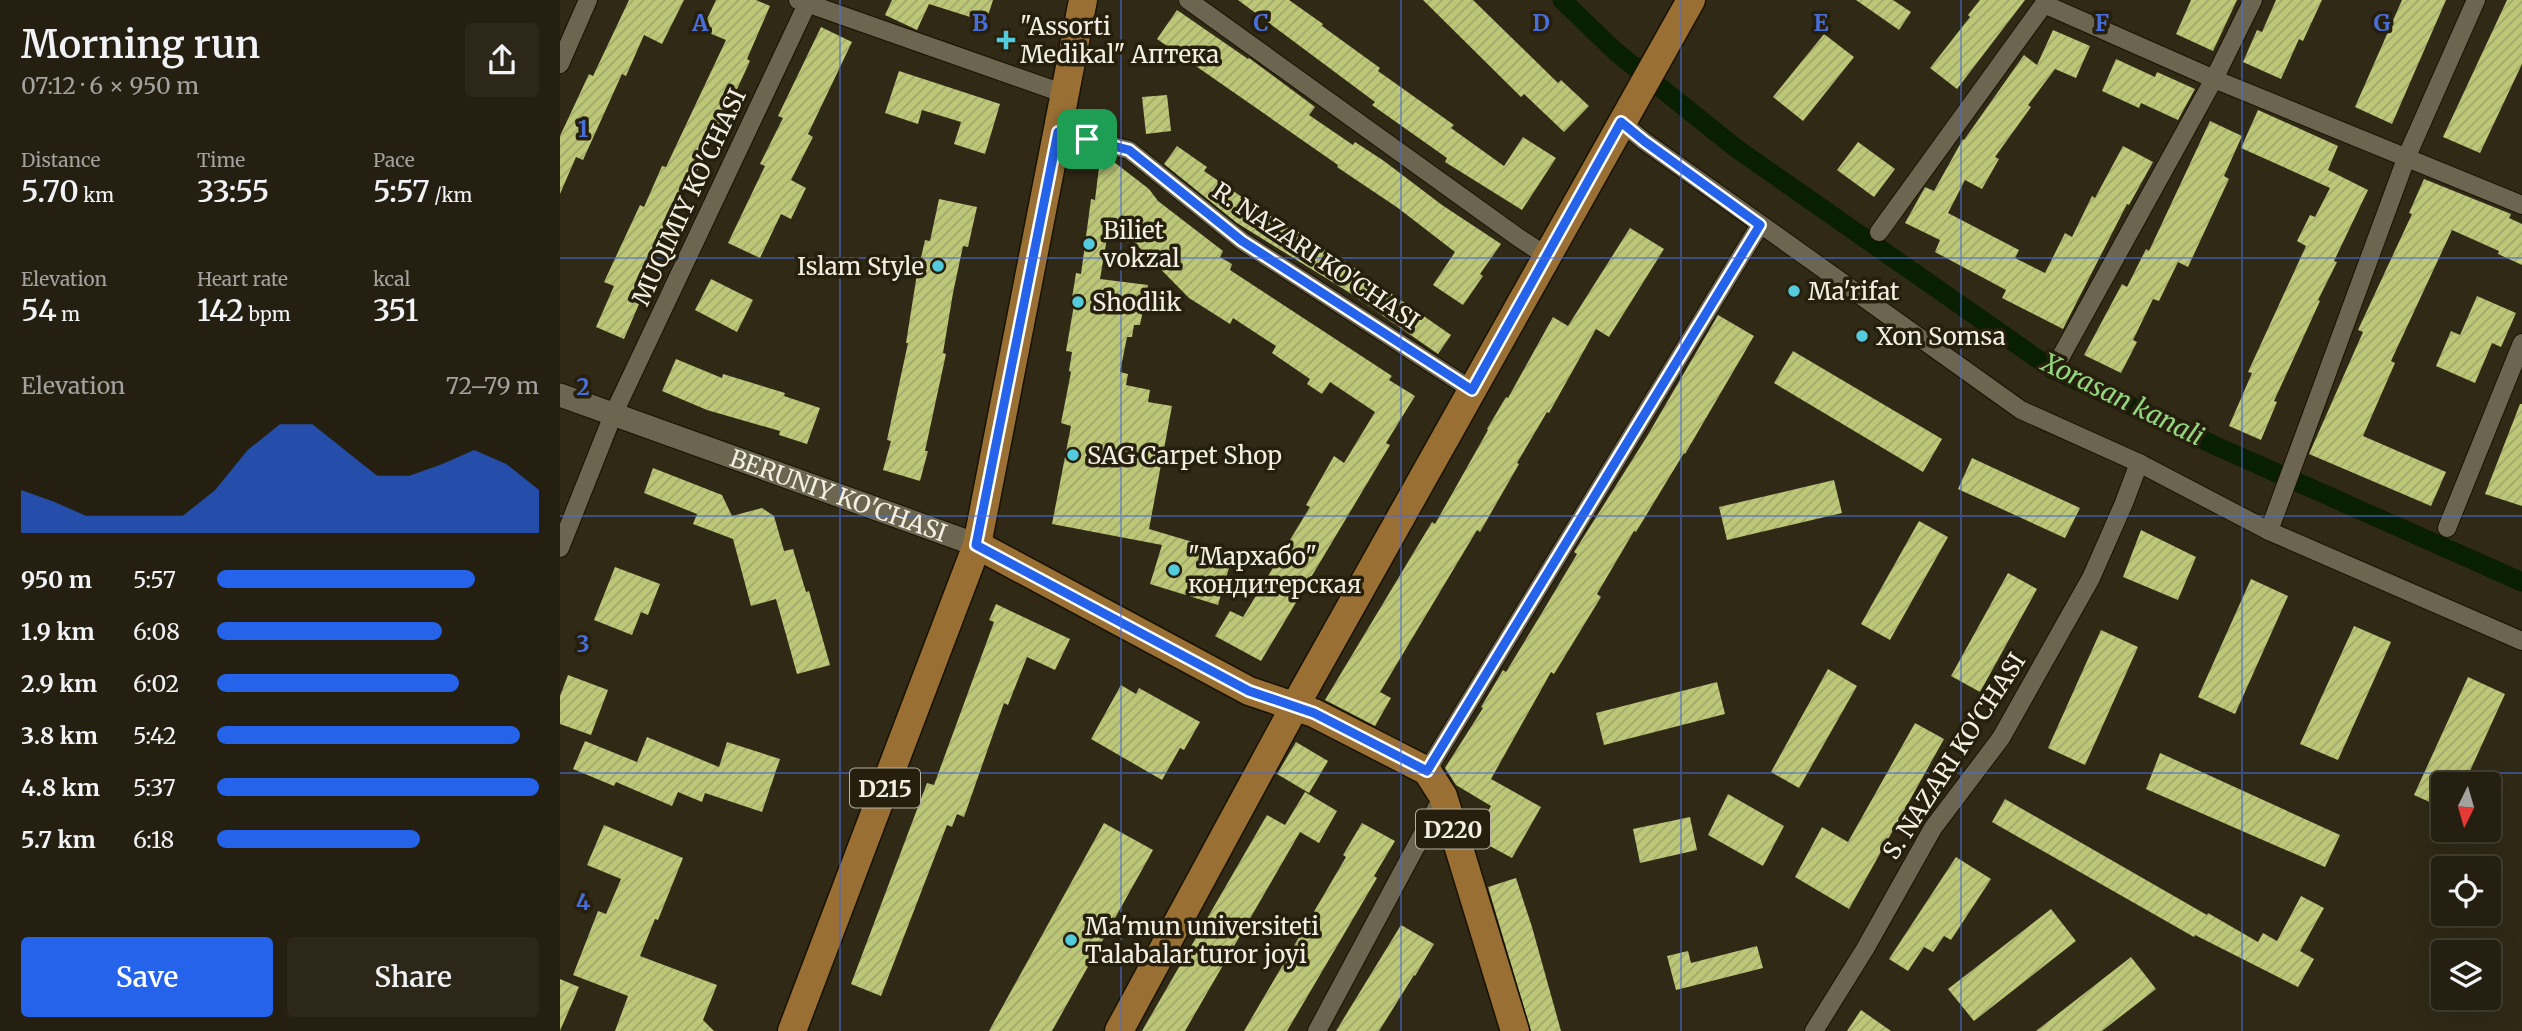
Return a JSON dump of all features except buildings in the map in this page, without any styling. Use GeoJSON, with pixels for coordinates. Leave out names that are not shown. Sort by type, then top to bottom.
{"type":"FeatureCollection","features":[{"type":"Feature","properties":{"kind":"main road","name":"D215"},"geometry":{"type":"LineString","coordinates":[[792,1031],[976,545],[1083,0]]}},
{"type":"Feature","properties":{"kind":"main road"},"geometry":{"type":"LineString","coordinates":[[1119,1031],[1295,706],[1691,0]]}},
{"type":"Feature","properties":{"kind":"main road","name":"BERUNIY KO'CHASI"},"geometry":{"type":"LineString","coordinates":[[976,545],[1249,691],[1314,713],[1427,771]]}},
{"type":"Feature","properties":{"kind":"main road","name":"D220"},"geometry":{"type":"LineString","coordinates":[[1427,771],[1443,796],[1513,1029]]}},
{"type":"Feature","properties":{"kind":"street"},"geometry":{"type":"LineString","coordinates":[[560,64],[588,0]]}},
{"type":"Feature","properties":{"kind":"street"},"geometry":{"type":"LineString","coordinates":[[1188,0],[1548,257]]}},
{"type":"Feature","properties":{"kind":"street"},"geometry":{"type":"LineString","coordinates":[[2060,358],[2214,79],[2253,0]]}},
{"type":"Feature","properties":{"kind":"street"},"geometry":{"type":"LineString","coordinates":[[2269,531],[2407,156],[2476,0]]}},
{"type":"Feature","properties":{"kind":"street"},"geometry":{"type":"LineString","coordinates":[[805,1],[1065,94]]}},
{"type":"Feature","properties":{"kind":"street","name":"MUQIMIY KO'CHASI"},"geometry":{"type":"LineString","coordinates":[[560,548],[613,415],[805,1]]}},
{"type":"Feature","properties":{"kind":"street"},"geometry":{"type":"LineString","coordinates":[[1879,232],[2046,2],[2214,79],[2522,205]]}},
{"type":"Feature","properties":{"kind":"street"},"geometry":{"type":"LineString","coordinates":[[1621,122],[1760,225],[2021,410],[2139,463],[2269,531],[2522,641]]}},
{"type":"Feature","properties":{"kind":"street","name":"R. NAZARI KO'CHASI"},"geometry":{"type":"LineString","coordinates":[[1058,132],[1129,150],[1242,241],[1472,390]]}},
{"type":"Feature","properties":{"kind":"street"},"geometry":{"type":"LineString","coordinates":[[1427,771],[1760,225]]}},
{"type":"Feature","properties":{"kind":"street"},"geometry":{"type":"LineString","coordinates":[[2446,528],[2522,343]]}},
{"type":"Feature","properties":{"kind":"street","name":"BERUNIY KO'CHASI"},"geometry":{"type":"LineString","coordinates":[[560,395],[976,545]]}},
{"type":"Feature","properties":{"kind":"street","name":"S. NAZARI KO'CHASI"},"geometry":{"type":"LineString","coordinates":[[1814,1031],[1865,949],[1933,828],[2001,738],[2091,578],[2139,463]]}},
{"type":"Feature","properties":{"kind":"street"},"geometry":{"type":"LineString","coordinates":[[1317,1031],[1443,796]]}},
{"type":"Feature","properties":{"kind":"waterway","name":"Xorasan kanali"},"geometry":{"type":"LineString","coordinates":[[1562,0],[1616,52],[1737,149],[2052,369],[2216,446],[2522,582]]}},
{"type":"Feature","properties":{"kind":"place","name":"\"Assorti Medikal\" Аптека"},"geometry":{"type":"Point","coordinates":[1006,40]}},
{"type":"Feature","properties":{"kind":"place","name":"Biliet vokzal"},"geometry":{"type":"Point","coordinates":[1089,244]}},
{"type":"Feature","properties":{"kind":"place","name":"Islam Style"},"geometry":{"type":"Point","coordinates":[938,266]}},
{"type":"Feature","properties":{"kind":"place","name":"Ma'rifat"},"geometry":{"type":"Point","coordinates":[1794,291]}},
{"type":"Feature","properties":{"kind":"place","name":"Shodlik"},"geometry":{"type":"Point","coordinates":[1078,302]}},
{"type":"Feature","properties":{"kind":"place","name":"Xon Somsa"},"geometry":{"type":"Point","coordinates":[1862,336]}},
{"type":"Feature","properties":{"kind":"place","name":"SAG Carpet Shop"},"geometry":{"type":"Point","coordinates":[1073,455]}},
{"type":"Feature","properties":{"kind":"place","name":"\"Мархабо\" кондитерская"},"geometry":{"type":"Point","coordinates":[1174,570]}},
{"type":"Feature","properties":{"kind":"place","name":"Ma'mun universiteti Talabalar turor joyi"},"geometry":{"type":"Point","coordinates":[1071,940]}},
{"type":"Feature","properties":{"kind":"route"},"geometry":{"type":"LineString","coordinates":[[1621,122],[1760,225],[1427,771],[1314,713],[1249,691],[976,545],[1058,132],[1087,139],[1129,150],[1242,241],[1472,390],[1621,122]]}}]}
